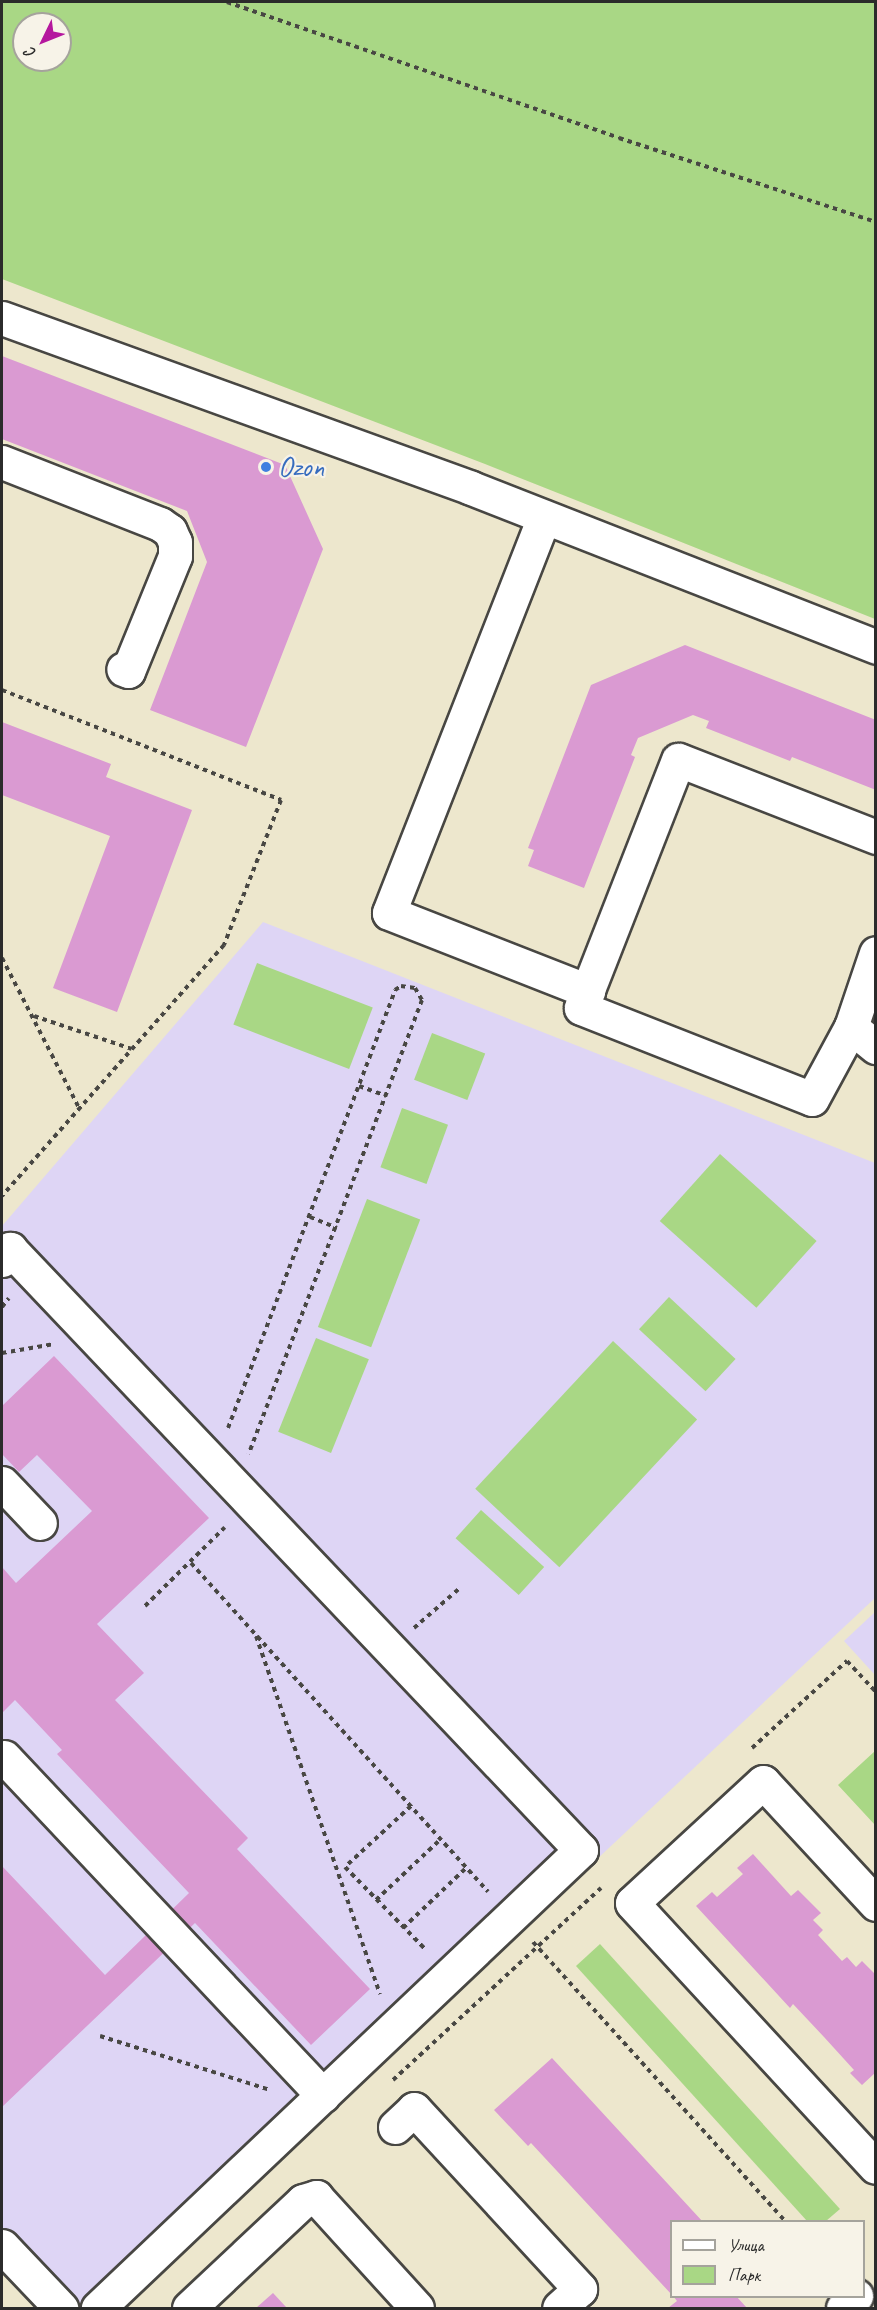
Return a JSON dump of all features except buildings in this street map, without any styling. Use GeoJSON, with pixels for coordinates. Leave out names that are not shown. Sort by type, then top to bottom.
{"type":"FeatureCollection","features":[{"type":"Feature","properties":{"kind":"street"},"geometry":{"type":"LineString","coordinates":[[2,318],[544,517],[876,647]]}},
{"type":"Feature","properties":{"kind":"street"},"geometry":{"type":"LineString","coordinates":[[2,462],[160,524],[170,531],[175,542],[175,556],[128,671],[123,669]]}},
{"type":"Feature","properties":{"kind":"street"},"geometry":{"type":"LineString","coordinates":[[544,517],[389,913],[588,991]]}},
{"type":"Feature","properties":{"kind":"street"},"geometry":{"type":"LineString","coordinates":[[876,837],[678,760],[581,1008],[812,1099],[863,1037],[876,952]]}},
{"type":"Feature","properties":{"kind":"street"},"geometry":{"type":"LineString","coordinates":[[2,1260],[10,1249],[581,1850],[98,2308]]}},
{"type":"Feature","properties":{"kind":"street"},"geometry":{"type":"LineString","coordinates":[[2,1484],[40,1524]]}},
{"type":"Feature","properties":{"kind":"street"},"geometry":{"type":"LineString","coordinates":[[4,1757],[318,2099]]}},
{"type":"Feature","properties":{"kind":"street"},"geometry":{"type":"LineString","coordinates":[[876,1904],[763,1782],[632,1903],[876,2167]]}},
{"type":"Feature","properties":{"kind":"street"},"geometry":{"type":"LineString","coordinates":[[395,2127],[414,2109],[580,2289],[559,2308]]}},
{"type":"Feature","properties":{"kind":"street"},"geometry":{"type":"LineString","coordinates":[[189,2308],[303,2201],[315,2197],[417,2308]]}},
{"type":"Feature","properties":{"kind":"street"},"geometry":{"type":"LineString","coordinates":[[2,2246],[61,2308]]}},
{"type":"Feature","properties":{"kind":"path"},"geometry":{"type":"LineString","coordinates":[[227,2],[619,138],[876,222]]}},
{"type":"Feature","properties":{"kind":"path"},"geometry":{"type":"LineString","coordinates":[[2,690],[281,800],[224,945],[2,1196]]}},
{"type":"Feature","properties":{"kind":"path"},"geometry":{"type":"LineString","coordinates":[[2,958],[34,1016],[79,1108]]}},
{"type":"Feature","properties":{"kind":"path"},"geometry":{"type":"LineString","coordinates":[[145,1606],[224,1530],[237,1487],[422,1000],[415,988],[401,986],[395,990],[214,1464]]}},
{"type":"Feature","properties":{"kind":"path"},"geometry":{"type":"LineString","coordinates":[[34,1016],[132,1049]]}},
{"type":"Feature","properties":{"kind":"path"},"geometry":{"type":"LineString","coordinates":[[359,1086],[386,1096]]}},
{"type":"Feature","properties":{"kind":"path"},"geometry":{"type":"LineString","coordinates":[[310,1217],[337,1227]]}},
{"type":"Feature","properties":{"kind":"path"},"geometry":{"type":"LineString","coordinates":[[2,1353],[93,1337]]}},
{"type":"Feature","properties":{"kind":"path"},"geometry":{"type":"LineString","coordinates":[[390,1650],[461,1587]]}},
{"type":"Feature","properties":{"kind":"path"},"geometry":{"type":"LineString","coordinates":[[255,1634],[393,2029]]}},
{"type":"Feature","properties":{"kind":"path"},"geometry":{"type":"LineString","coordinates":[[411,1806],[345,1867],[450,1973]]}},
{"type":"Feature","properties":{"kind":"path"},"geometry":{"type":"LineString","coordinates":[[376,1900],[441,1839]]}},
{"type":"Feature","properties":{"kind":"path"},"geometry":{"type":"LineString","coordinates":[[403,1928],[466,1868]]}},
{"type":"Feature","properties":{"kind":"path"},"geometry":{"type":"LineString","coordinates":[[100,2036],[318,2099]]}},
{"type":"Feature","properties":{"kind":"shaded area"},"geometry":{"type":"Polygon","coordinates":[[[263,922],[875,1163],[875,1598],[119,2308],[43,2308],[2,2263],[2,1226],[263,922]]]}},
{"type":"Feature","properties":{"kind":"shaded area"},"geometry":{"type":"Polygon","coordinates":[[[875,1612],[875,1675],[844,1641],[875,1612]]]}},
{"type":"Feature","properties":{"kind":"green space"},"geometry":{"type":"Polygon","coordinates":[[[2,2],[875,2],[875,619],[485,464],[2,279],[2,2]]]}},
{"type":"Feature","properties":{"kind":"green space"},"geometry":{"type":"Polygon","coordinates":[[[257,963],[373,1007],[349,1069],[233,1025],[257,963]]]}},
{"type":"Feature","properties":{"kind":"green space"},"geometry":{"type":"Polygon","coordinates":[[[432,1033],[485,1053],[467,1100],[414,1080],[432,1033]]]}},
{"type":"Feature","properties":{"kind":"green space"},"geometry":{"type":"Polygon","coordinates":[[[402,1108],[448,1125],[426,1184],[380,1167],[402,1108]]]}},
{"type":"Feature","properties":{"kind":"green space"},"geometry":{"type":"Polygon","coordinates":[[[720,1154],[817,1241],[756,1308],[660,1221],[720,1154]]]}},
{"type":"Feature","properties":{"kind":"green space"},"geometry":{"type":"Polygon","coordinates":[[[367,1199],[420,1219],[371,1347],[318,1327],[367,1199]]]}},
{"type":"Feature","properties":{"kind":"green space"},"geometry":{"type":"Polygon","coordinates":[[[669,1297],[736,1359],[706,1391],[639,1329],[669,1297]]]}},
{"type":"Feature","properties":{"kind":"green space"},"geometry":{"type":"Polygon","coordinates":[[[316,1338],[369,1359],[331,1453],[278,1432],[316,1338]]]}},
{"type":"Feature","properties":{"kind":"green space"},"geometry":{"type":"Polygon","coordinates":[[[613,1341],[697,1419],[559,1567],[475,1489],[613,1341]]]}},
{"type":"Feature","properties":{"kind":"green space"},"geometry":{"type":"Polygon","coordinates":[[[481,1510],[544,1567],[519,1595],[456,1538],[481,1510]]]}},
{"type":"Feature","properties":{"kind":"green space"},"geometry":{"type":"Polygon","coordinates":[[[875,1751],[875,1825],[838,1785],[875,1751]]]}},
{"type":"Feature","properties":{"kind":"green space"},"geometry":{"type":"Polygon","coordinates":[[[600,1944],[840,2209],[827,2220],[806,2220],[576,1966],[600,1944]]]}},
{"type":"Feature","properties":{"kind":"place","name":"Ozon"},"geometry":{"type":"Point","coordinates":[266,467]}}]}
